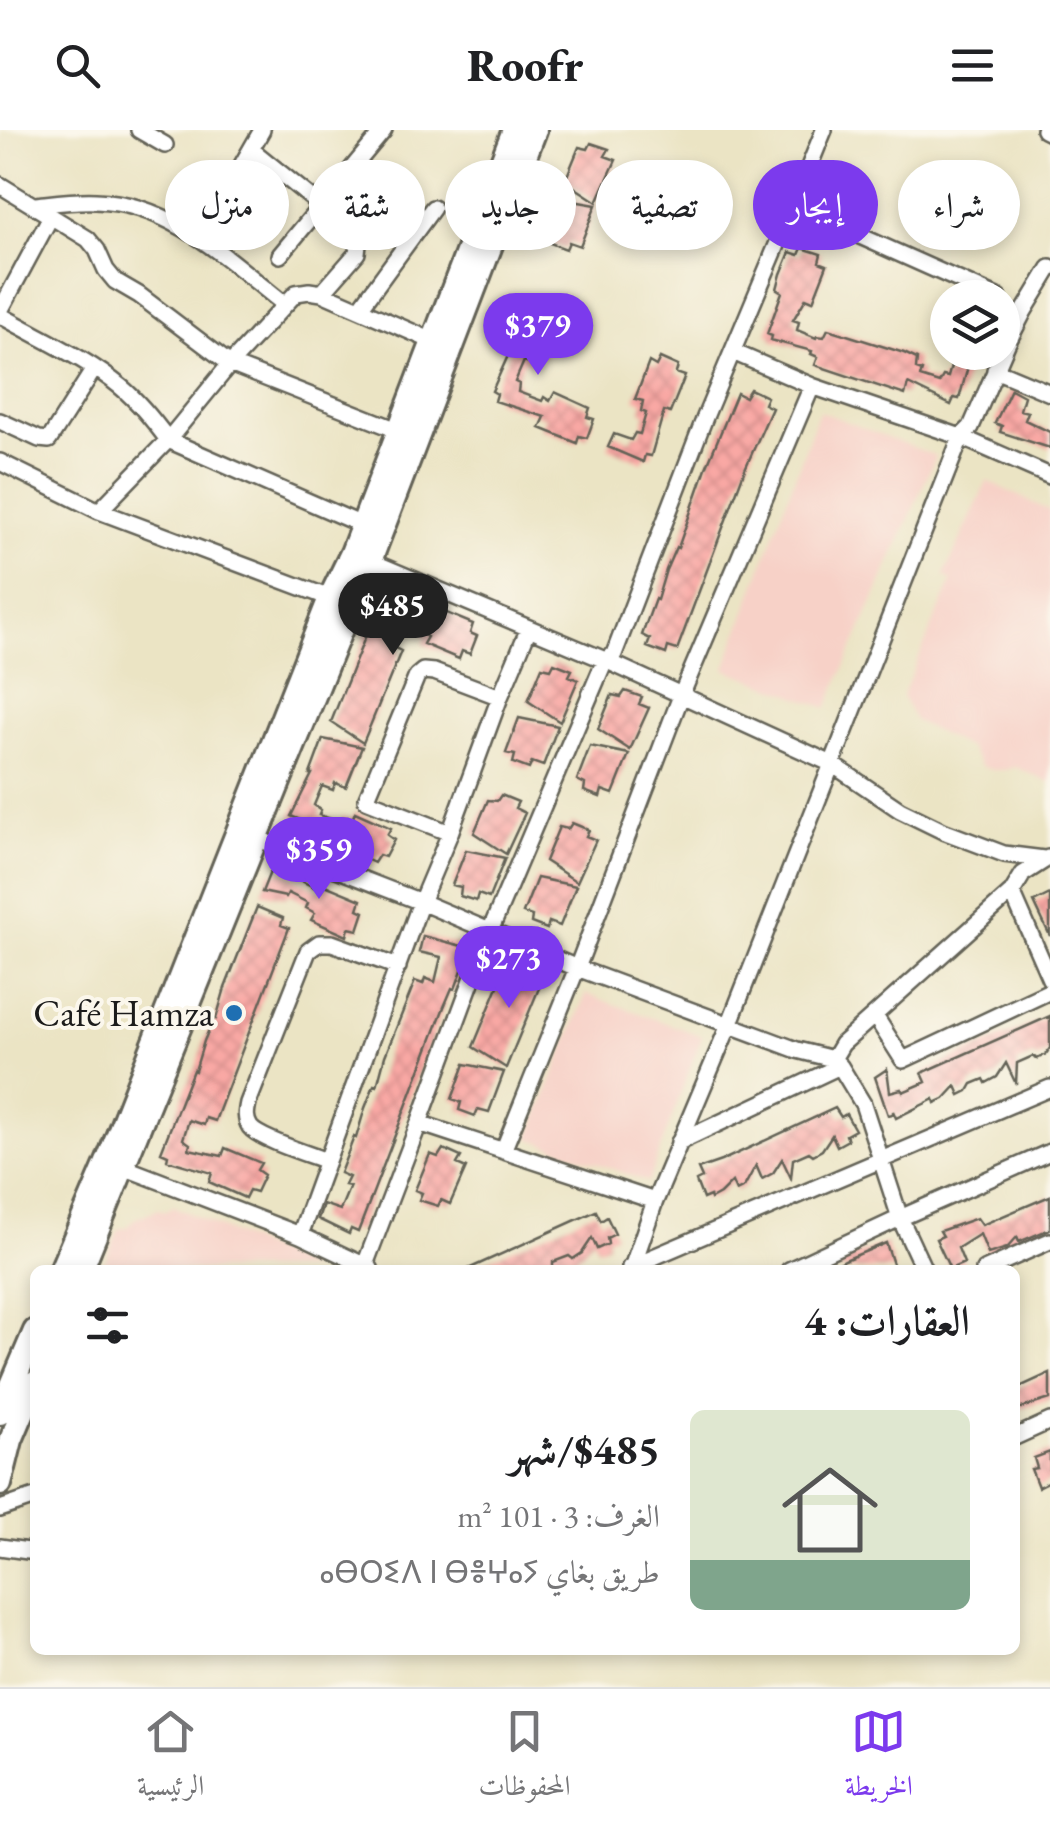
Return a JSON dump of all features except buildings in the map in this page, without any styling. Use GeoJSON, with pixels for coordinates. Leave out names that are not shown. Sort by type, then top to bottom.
{"type":"FeatureCollection","features":[{"type":"Feature","properties":{"kind":"main road"},"geometry":{"type":"LineString","coordinates":[[83,1265],[116,1164],[330,598],[362,557],[362,525],[514,130]]}},
{"type":"Feature","properties":{"kind":"main road"},"geometry":{"type":"LineString","coordinates":[[64,1265],[116,1164],[256,838],[350,607],[362,557],[535,130]]}},
{"type":"Feature","properties":{"kind":"main road"},"geometry":{"type":"LineString","coordinates":[[0,1413],[30,1343]]}},
{"type":"Feature","properties":{"kind":"main road"},"geometry":{"type":"LineString","coordinates":[[0,1484],[30,1395]]}},
{"type":"Feature","properties":{"kind":"street"},"geometry":{"type":"LineString","coordinates":[[140,130],[165,144]]}},
{"type":"Feature","properties":{"kind":"street"},"geometry":{"type":"LineString","coordinates":[[246,160],[262,130]]}},
{"type":"Feature","properties":{"kind":"street"},"geometry":{"type":"LineString","coordinates":[[359,160],[384,130]]}},
{"type":"Feature","properties":{"kind":"street"},"geometry":{"type":"LineString","coordinates":[[812,160],[824,130]]}},
{"type":"Feature","properties":{"kind":"street"},"geometry":{"type":"LineString","coordinates":[[252,150],[309,197]]}},
{"type":"Feature","properties":{"kind":"street"},"geometry":{"type":"LineString","coordinates":[[0,185],[92,243],[115,281],[230,364],[400,432]]}},
{"type":"Feature","properties":{"kind":"street"},"geometry":{"type":"LineString","coordinates":[[33,205],[96,201],[165,219]]}},
{"type":"Feature","properties":{"kind":"street"},"geometry":{"type":"LineString","coordinates":[[360,308],[434,208]]}},
{"type":"Feature","properties":{"kind":"street"},"geometry":{"type":"LineString","coordinates":[[51,216],[0,313],[94,369],[130,396],[168,440],[362,525]]}},
{"type":"Feature","properties":{"kind":"street"},"geometry":{"type":"LineString","coordinates":[[280,254],[309,219]]}},
{"type":"Feature","properties":{"kind":"street"},"geometry":{"type":"LineString","coordinates":[[878,244],[959,280]]}},
{"type":"Feature","properties":{"kind":"street"},"geometry":{"type":"LineString","coordinates":[[215,250],[284,304]]}},
{"type":"Feature","properties":{"kind":"street"},"geometry":{"type":"LineString","coordinates":[[322,293],[357,250]]}},
{"type":"Feature","properties":{"kind":"street"},"geometry":{"type":"LineString","coordinates":[[370,1265],[490,931],[605,660],[614,654],[705,417],[775,250]]}},
{"type":"Feature","properties":{"kind":"street"},"geometry":{"type":"LineString","coordinates":[[1020,318],[1050,268]]}},
{"type":"Feature","properties":{"kind":"street"},"geometry":{"type":"LineString","coordinates":[[99,511],[168,440],[230,364],[296,293],[322,293],[435,342]]}},
{"type":"Feature","properties":{"kind":"street"},"geometry":{"type":"LineString","coordinates":[[1020,308],[1024,310]]}},
{"type":"Feature","properties":{"kind":"street"},"geometry":{"type":"LineString","coordinates":[[733,352],[812,386],[961,437],[1050,476]]}},
{"type":"Feature","properties":{"kind":"street"},"geometry":{"type":"LineString","coordinates":[[0,421],[39,440],[48,440],[94,369]]}},
{"type":"Feature","properties":{"kind":"street"},"geometry":{"type":"LineString","coordinates":[[630,1265],[961,437],[971,426],[994,370],[1050,393]]}},
{"type":"Feature","properties":{"kind":"street"},"geometry":{"type":"LineString","coordinates":[[503,1151],[681,696],[812,386]]}},
{"type":"Feature","properties":{"kind":"street"},"geometry":{"type":"LineString","coordinates":[[0,462],[99,511],[330,598]]}},
{"type":"Feature","properties":{"kind":"street"},"geometry":{"type":"LineString","coordinates":[[362,557],[605,660],[832,764],[900,810],[943,832],[1004,854],[1047,858]]}},
{"type":"Feature","properties":{"kind":"street"},"geometry":{"type":"LineString","coordinates":[[300,1235],[420,902],[529,628]]}},
{"type":"Feature","properties":{"kind":"street"},"geometry":{"type":"LineString","coordinates":[[450,833],[366,800],[417,676],[423,671],[500,696]]}},
{"type":"Feature","properties":{"kind":"street"},"geometry":{"type":"LineString","coordinates":[[256,838],[577,968],[836,1063],[864,1104],[900,1218],[922,1265]]}},
{"type":"Feature","properties":{"kind":"street"},"geometry":{"type":"LineString","coordinates":[[679,1142],[836,1063],[842,1044],[1012,892],[1023,874],[1047,858]]}},
{"type":"Feature","properties":{"kind":"street"},"geometry":{"type":"LineString","coordinates":[[1012,892],[1050,979]]}},
{"type":"Feature","properties":{"kind":"street"},"geometry":{"type":"LineString","coordinates":[[327,1161],[257,1134],[248,1124],[248,1103],[308,951],[332,942],[398,967]]}},
{"type":"Feature","properties":{"kind":"street"},"geometry":{"type":"LineString","coordinates":[[875,1016],[903,1060],[1050,991]]}},
{"type":"Feature","properties":{"kind":"street"},"geometry":{"type":"LineString","coordinates":[[636,1265],[1050,1088]]}},
{"type":"Feature","properties":{"kind":"street"},"geometry":{"type":"LineString","coordinates":[[419,1122],[655,1201]]}},
{"type":"Feature","properties":{"kind":"street"},"geometry":{"type":"LineString","coordinates":[[800,1265],[1050,1152]]}},
{"type":"Feature","properties":{"kind":"street"},"geometry":{"type":"LineString","coordinates":[[116,1164],[300,1235],[365,1265]]}},
{"type":"Feature","properties":{"kind":"street"},"geometry":{"type":"LineString","coordinates":[[995,1265],[1050,1241]]}},
{"type":"Feature","properties":{"kind":"street"},"geometry":{"type":"LineString","coordinates":[[1020,1434],[1050,1421]]}},
{"type":"Feature","properties":{"kind":"street"},"geometry":{"type":"LineString","coordinates":[[0,1510],[30,1499]]}},
{"type":"Feature","properties":{"kind":"street"},"geometry":{"type":"LineString","coordinates":[[0,1547],[30,1551]]}},
{"type":"Feature","properties":{"kind":"shaded area"},"geometry":{"type":"Polygon","coordinates":[[[819,411],[936,456],[827,708],[725,669],[819,411]]]}},
{"type":"Feature","properties":{"kind":"shaded area"},"geometry":{"type":"Polygon","coordinates":[[[987,481],[1050,511],[1050,783],[1016,767],[992,770],[981,766],[969,748],[915,721],[902,696],[952,581],[944,576],[987,481]]]}},
{"type":"Feature","properties":{"kind":"shaded area"},"geometry":{"type":"Polygon","coordinates":[[[586,994],[702,1036],[648,1182],[529,1138],[586,994]]]}},
{"type":"Feature","properties":{"kind":"shaded area"},"geometry":{"type":"Polygon","coordinates":[[[173,1206],[302,1265],[103,1265],[119,1229],[158,1209],[166,1211],[173,1206]]]}},
{"type":"Feature","properties":{"kind":"place","name":"Café Hamza"},"geometry":{"type":"Point","coordinates":[234,1013]}}]}
